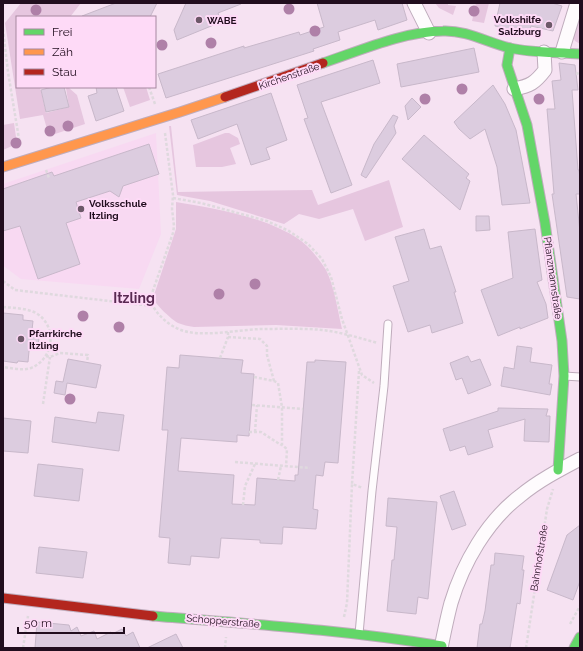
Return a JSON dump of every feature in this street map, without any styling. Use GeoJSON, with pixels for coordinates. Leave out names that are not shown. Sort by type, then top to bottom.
{"type":"FeatureCollection","features":[{"type":"Feature","properties":{"kind":"street"},"geometry":{"type":"LineString","coordinates":[[414,3],[429,33]]}},
{"type":"Feature","properties":{"kind":"street"},"geometry":{"type":"LineString","coordinates":[[562,52],[577,3]]}},
{"type":"Feature","properties":{"kind":"street","name":"Kirchenstraße"},"geometry":{"type":"LineString","coordinates":[[3,167],[180,112],[380,44],[405,37],[452,31],[474,36],[510,48],[580,54]]}},
{"type":"Feature","properties":{"kind":"street","name":"Pflanzmannstraße"},"geometry":{"type":"LineString","coordinates":[[510,48],[507,65],[527,125],[545,223],[562,341],[564,376],[558,470]]}},
{"type":"Feature","properties":{"kind":"street"},"geometry":{"type":"LineString","coordinates":[[514,89],[525,87],[536,80],[545,70],[544,52]]}},
{"type":"Feature","properties":{"kind":"street"},"geometry":{"type":"LineString","coordinates":[[442,647],[451,603],[461,577],[476,546],[502,512],[520,496],[558,470],[580,459]]}},
{"type":"Feature","properties":{"kind":"street","name":"Schopperstraße"},"geometry":{"type":"LineString","coordinates":[[3,598],[146,616],[227,621],[400,638],[442,647]]}},
{"type":"Feature","properties":{"kind":"street"},"geometry":{"type":"LineString","coordinates":[[574,648],[580,637]]}},
{"type":"Feature","properties":{"kind":"lane"},"geometry":{"type":"LineString","coordinates":[[359,634],[372,491],[384,386],[388,324]]}},
{"type":"Feature","properties":{"kind":"lane"},"geometry":{"type":"LineString","coordinates":[[564,376],[580,377]]}},
{"type":"Feature","properties":{"kind":"path"},"geometry":{"type":"LineString","coordinates":[[3,29],[8,72],[21,148]]}},
{"type":"Feature","properties":{"kind":"path"},"geometry":{"type":"LineString","coordinates":[[150,88],[155,104]]}},
{"type":"Feature","properties":{"kind":"path"},"geometry":{"type":"LineString","coordinates":[[164,128],[173,198],[172,209],[174,226],[173,233],[150,299],[152,306],[162,318],[174,327],[187,332],[209,333],[261,329],[321,330],[348,334],[386,345]]}},
{"type":"Feature","properties":{"kind":"path"},"geometry":{"type":"LineString","coordinates":[[173,198],[201,203],[267,222],[288,231],[308,244],[322,259],[331,277],[342,319],[362,375],[379,386],[384,386]]}},
{"type":"Feature","properties":{"kind":"path"},"geometry":{"type":"LineString","coordinates":[[3,281],[15,290],[152,306]]}},
{"type":"Feature","properties":{"kind":"path"},"geometry":{"type":"LineString","coordinates":[[3,307],[27,309],[37,314],[44,320],[50,331],[51,344],[48,357],[43,404]]}},
{"type":"Feature","properties":{"kind":"path"},"geometry":{"type":"LineString","coordinates":[[220,358],[228,337],[228,332]]}},
{"type":"Feature","properties":{"kind":"path"},"geometry":{"type":"LineString","coordinates":[[228,337],[260,339],[266,346],[274,381]]}},
{"type":"Feature","properties":{"kind":"path"},"geometry":{"type":"LineString","coordinates":[[3,367],[19,369],[31,368],[48,357],[60,353],[88,356],[87,362]]}},
{"type":"Feature","properties":{"kind":"path"},"geometry":{"type":"LineString","coordinates":[[336,632],[344,621],[347,603],[359,368]]}},
{"type":"Feature","properties":{"kind":"path"},"geometry":{"type":"LineString","coordinates":[[254,377],[278,383],[282,407],[282,445]]}},
{"type":"Feature","properties":{"kind":"path"},"geometry":{"type":"LineString","coordinates":[[252,405],[303,409]]}},
{"type":"Feature","properties":{"kind":"path"},"geometry":{"type":"LineString","coordinates":[[255,432],[257,405]]}},
{"type":"Feature","properties":{"kind":"path"},"geometry":{"type":"LineString","coordinates":[[249,432],[261,432],[282,445],[287,450],[286,467]]}},
{"type":"Feature","properties":{"kind":"path"},"geometry":{"type":"LineString","coordinates":[[235,462],[310,468]]}},
{"type":"Feature","properties":{"kind":"path"},"geometry":{"type":"LineString","coordinates":[[243,505],[245,486],[255,464]]}},
{"type":"Feature","properties":{"kind":"path"},"geometry":{"type":"LineString","coordinates":[[278,480],[281,466]]}},
{"type":"Feature","properties":{"kind":"path","name":"Bahnhofstraße"},"geometry":{"type":"LineString","coordinates":[[526,648],[547,509],[558,470]]}},
{"type":"Feature","properties":{"kind":"path"},"geometry":{"type":"LineString","coordinates":[[352,484],[372,491]]}},
{"type":"Feature","properties":{"kind":"path"},"geometry":{"type":"LineString","coordinates":[[23,648],[30,602]]}},
{"type":"Feature","properties":{"kind":"shaded area"},"geometry":{"type":"Polygon","coordinates":[[[21,3],[81,3],[71,16],[16,16],[16,88],[40,88],[46,113],[69,107],[66,88],[69,88],[77,95],[85,124],[49,136],[43,115],[20,119],[5,23],[21,3]]]}},
{"type":"Feature","properties":{"kind":"shaded area"},"geometry":{"type":"Polygon","coordinates":[[[435,3],[448,3],[448,5],[456,6],[453,15],[439,8],[435,3]]]}},
{"type":"Feature","properties":{"kind":"shaded area"},"geometry":{"type":"Polygon","coordinates":[[[476,3],[489,3],[484,23],[472,21],[476,3]]]}},
{"type":"Feature","properties":{"kind":"shaded area"},"geometry":{"type":"Polygon","coordinates":[[[580,17],[580,44],[575,41],[573,37],[580,17]]]}},
{"type":"Feature","properties":{"kind":"shaded area"},"geometry":{"type":"Polygon","coordinates":[[[123,88],[146,88],[150,100],[130,107],[123,88]]]}},
{"type":"Feature","properties":{"kind":"shaded area"},"geometry":{"type":"Polygon","coordinates":[[[14,123],[16,137],[12,146],[3,150],[3,125],[14,123]]]}},
{"type":"Feature","properties":{"kind":"shaded area"},"geometry":{"type":"Polygon","coordinates":[[[169,126],[171,126],[178,192],[312,190],[318,205],[389,180],[403,227],[365,241],[353,209],[319,219],[299,214],[284,224],[210,201],[177,195],[169,126]]]}},
{"type":"Feature","properties":{"kind":"shaded area","name":"Volksschule Itzling"},"geometry":{"type":"Polygon","coordinates":[[[156,133],[161,234],[139,289],[21,279],[3,266],[3,184],[156,133]]]}},
{"type":"Feature","properties":{"kind":"shaded area"},"geometry":{"type":"Polygon","coordinates":[[[225,133],[229,133],[238,138],[240,144],[230,148],[236,164],[222,167],[196,167],[193,145],[225,133]]]}},
{"type":"Feature","properties":{"kind":"shaded area"},"geometry":{"type":"Polygon","coordinates":[[[176,202],[227,211],[263,222],[295,237],[307,246],[322,264],[329,276],[334,291],[342,329],[276,325],[194,327],[175,321],[160,308],[153,298],[176,229],[176,202]]]}},
{"type":"Feature","properties":{"kind":"building"},"geometry":{"type":"Polygon","coordinates":[[[116,3],[157,3],[150,16],[82,16],[116,3]]]}},
{"type":"Feature","properties":{"kind":"building","name":"WABE"},"geometry":{"type":"Polygon","coordinates":[[[186,3],[241,4],[218,13],[221,22],[177,40],[174,30],[186,3]]]}},
{"type":"Feature","properties":{"kind":"building"},"geometry":{"type":"Polygon","coordinates":[[[317,3],[402,3],[407,20],[378,30],[375,20],[338,32],[340,40],[313,49],[314,51],[166,98],[158,74],[244,46],[244,48],[299,32],[300,35],[324,27],[317,3]]]}},
{"type":"Feature","properties":{"kind":"building"},"geometry":{"type":"Polygon","coordinates":[[[500,3],[552,3],[562,6],[553,31],[531,26],[529,34],[495,26],[500,3]]]}},
{"type":"Feature","properties":{"kind":"building"},"geometry":{"type":"Polygon","coordinates":[[[474,48],[479,72],[401,87],[397,64],[474,48]]]}},
{"type":"Feature","properties":{"kind":"building"},"geometry":{"type":"Polygon","coordinates":[[[373,60],[380,83],[321,102],[352,185],[331,193],[304,119],[308,118],[297,85],[373,60]]]}},
{"type":"Feature","properties":{"kind":"building"},"geometry":{"type":"Polygon","coordinates":[[[559,63],[575,65],[578,90],[572,90],[578,170],[580,178],[580,194],[576,194],[580,232],[580,299],[567,297],[552,194],[554,194],[547,109],[555,109],[552,81],[561,80],[559,63]]]}},
{"type":"Feature","properties":{"kind":"building"},"geometry":{"type":"Polygon","coordinates":[[[493,85],[505,104],[516,130],[530,203],[502,205],[497,167],[485,129],[470,139],[454,122],[493,85]]]}},
{"type":"Feature","properties":{"kind":"building"},"geometry":{"type":"Polygon","coordinates":[[[48,88],[64,88],[69,107],[46,112],[41,90],[48,88]]]}},
{"type":"Feature","properties":{"kind":"building"},"geometry":{"type":"Polygon","coordinates":[[[96,88],[116,88],[124,111],[96,121],[88,96],[97,93],[96,88]]]}},
{"type":"Feature","properties":{"kind":"building"},"geometry":{"type":"Polygon","coordinates":[[[271,93],[287,140],[266,148],[270,159],[251,165],[237,124],[198,139],[191,120],[271,93]]]}},
{"type":"Feature","properties":{"kind":"building"},"geometry":{"type":"Polygon","coordinates":[[[412,98],[421,107],[408,120],[405,106],[412,98]]]}},
{"type":"Feature","properties":{"kind":"building"},"geometry":{"type":"Polygon","coordinates":[[[393,115],[398,117],[394,126],[396,133],[366,178],[361,175],[374,144],[393,115]]]}},
{"type":"Feature","properties":{"kind":"building"},"geometry":{"type":"Polygon","coordinates":[[[424,135],[469,174],[466,178],[470,181],[460,210],[402,159],[424,135]]]}},
{"type":"Feature","properties":{"kind":"building"},"geometry":{"type":"Polygon","coordinates":[[[149,144],[159,174],[123,186],[119,197],[110,191],[76,202],[81,218],[66,223],[80,264],[38,279],[20,226],[3,231],[3,189],[52,172],[54,176],[149,144]]]}},
{"type":"Feature","properties":{"kind":"building"},"geometry":{"type":"Polygon","coordinates":[[[476,216],[489,216],[490,230],[476,231],[476,216]]]}},
{"type":"Feature","properties":{"kind":"building"},"geometry":{"type":"Polygon","coordinates":[[[424,229],[430,249],[441,246],[456,292],[454,292],[463,323],[432,333],[430,325],[408,332],[393,286],[409,281],[395,237],[424,229]]]}},
{"type":"Feature","properties":{"kind":"building"},"geometry":{"type":"Polygon","coordinates":[[[535,229],[542,280],[537,282],[546,304],[548,318],[498,336],[481,290],[513,278],[508,232],[535,229]]]}},
{"type":"Feature","properties":{"kind":"building","name":"Pfarrkirche Itzling"},"geometry":{"type":"Polygon","coordinates":[[[3,313],[23,315],[23,320],[33,321],[32,330],[37,334],[39,340],[38,343],[29,351],[28,362],[18,361],[17,363],[3,361],[3,313]]]}},
{"type":"Feature","properties":{"kind":"building"},"geometry":{"type":"Polygon","coordinates":[[[517,346],[532,348],[530,362],[552,365],[549,384],[552,384],[550,395],[501,386],[504,367],[514,369],[517,346]]]}},
{"type":"Feature","properties":{"kind":"building"},"geometry":{"type":"Polygon","coordinates":[[[180,355],[243,360],[241,373],[254,374],[249,436],[237,435],[237,442],[181,438],[178,471],[234,475],[232,504],[255,505],[257,478],[295,481],[295,475],[298,475],[307,362],[315,362],[315,360],[346,362],[338,463],[325,462],[323,476],[316,475],[313,509],[318,510],[316,529],[283,527],[282,544],[260,543],[260,540],[221,538],[219,558],[191,556],[190,565],[168,563],[170,538],[159,537],[168,430],[162,430],[167,367],[179,368],[180,355]]]}},
{"type":"Feature","properties":{"kind":"building"},"geometry":{"type":"Polygon","coordinates":[[[468,356],[471,362],[480,359],[491,385],[468,394],[462,378],[456,380],[450,363],[468,356]]]}},
{"type":"Feature","properties":{"kind":"building"},"geometry":{"type":"Polygon","coordinates":[[[68,359],[101,365],[96,388],[67,383],[65,395],[54,393],[56,381],[63,382],[68,359]]]}},
{"type":"Feature","properties":{"kind":"building"},"geometry":{"type":"Polygon","coordinates":[[[498,408],[548,409],[546,416],[550,416],[549,442],[524,441],[525,419],[488,430],[493,447],[468,455],[465,446],[450,451],[443,429],[498,411],[498,408]]]}},
{"type":"Feature","properties":{"kind":"building"},"geometry":{"type":"Polygon","coordinates":[[[98,412],[124,415],[119,451],[52,442],[55,417],[96,423],[98,412]]]}},
{"type":"Feature","properties":{"kind":"building"},"geometry":{"type":"Polygon","coordinates":[[[3,418],[31,421],[28,453],[3,451],[3,418]]]}},
{"type":"Feature","properties":{"kind":"building"},"geometry":{"type":"Polygon","coordinates":[[[38,464],[83,469],[79,501],[34,496],[38,464]]]}},
{"type":"Feature","properties":{"kind":"building"},"geometry":{"type":"Polygon","coordinates":[[[454,491],[466,525],[452,530],[440,496],[454,491]]]}},
{"type":"Feature","properties":{"kind":"building"},"geometry":{"type":"Polygon","coordinates":[[[388,498],[437,502],[428,599],[418,597],[416,614],[387,611],[397,527],[386,526],[388,498]]]}},
{"type":"Feature","properties":{"kind":"building"},"geometry":{"type":"Polygon","coordinates":[[[580,525],[580,581],[573,600],[547,590],[567,535],[580,525]]]}},
{"type":"Feature","properties":{"kind":"building"},"geometry":{"type":"Polygon","coordinates":[[[39,547],[87,552],[83,578],[36,573],[39,547]]]}},
{"type":"Feature","properties":{"kind":"building"},"geometry":{"type":"Polygon","coordinates":[[[495,553],[524,556],[520,604],[517,603],[510,648],[477,648],[480,624],[482,624],[485,611],[491,565],[494,565],[495,553]]]}},
{"type":"Feature","properties":{"kind":"building"},"geometry":{"type":"Polygon","coordinates":[[[37,622],[69,625],[71,631],[77,627],[81,636],[94,631],[97,639],[111,632],[112,634],[122,629],[126,636],[133,632],[140,648],[35,648],[37,622]]]}},
{"type":"Feature","properties":{"kind":"building"},"geometry":{"type":"Polygon","coordinates":[[[176,634],[183,648],[147,648],[176,634]]]}},
{"type":"Feature","properties":{"kind":"traffic: fast"},"geometry":{"type":"LineString","coordinates":[[323,63],[398,38],[413,34],[443,31],[452,31],[477,37],[502,46],[519,50],[580,54]]}},
{"type":"Feature","properties":{"kind":"traffic: fast"},"geometry":{"type":"LineString","coordinates":[[510,48],[507,65],[527,125],[545,223],[562,341],[564,376],[558,470]]}},
{"type":"Feature","properties":{"kind":"traffic: fast"},"geometry":{"type":"LineString","coordinates":[[153,616],[334,632],[406,640],[442,646]]}},
{"type":"Feature","properties":{"kind":"traffic: fast"},"geometry":{"type":"LineString","coordinates":[[574,648],[580,637]]}},
{"type":"Feature","properties":{"kind":"traffic: slow"},"geometry":{"type":"LineString","coordinates":[[3,167],[225,97]]}},
{"type":"Feature","properties":{"kind":"traffic: jam"},"geometry":{"type":"LineString","coordinates":[[225,97],[323,63]]}},
{"type":"Feature","properties":{"kind":"traffic: jam"},"geometry":{"type":"LineString","coordinates":[[3,598],[153,616]]}},
{"type":"Feature","properties":{"kind":"place","name":"WABE"},"geometry":{"type":"Point","coordinates":[199,20]}},
{"type":"Feature","properties":{"kind":"place","name":"Volkshilfe Salzburg"},"geometry":{"type":"Point","coordinates":[549,25]}},
{"type":"Feature","properties":{"kind":"place","name":"Volksschule Itzling"},"geometry":{"type":"Point","coordinates":[81,209]}},
{"type":"Feature","properties":{"kind":"place","name":"Pfarrkirche Itzling"},"geometry":{"type":"Point","coordinates":[21,339]}},
{"type":"Feature","properties":{"kind":"district","name":"Itzling"},"geometry":{"type":"Point","coordinates":[134,298]}}]}
